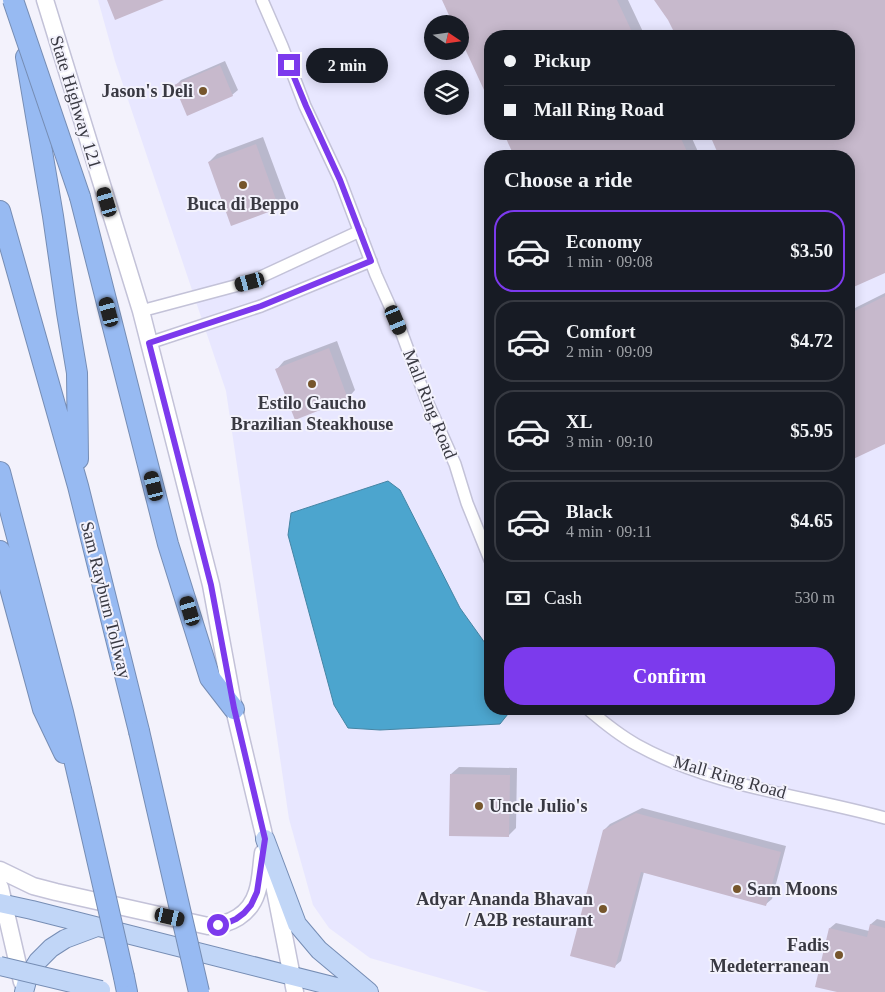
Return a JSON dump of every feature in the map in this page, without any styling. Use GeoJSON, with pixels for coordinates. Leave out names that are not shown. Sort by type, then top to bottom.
{"type":"FeatureCollection","features":[{"type":"Feature","properties":{"kind":"highway"},"geometry":{"type":"LineString","coordinates":[[14,0],[80,197],[168,544],[210,678],[234,708]]}},
{"type":"Feature","properties":{"kind":"highway"},"geometry":{"type":"LineString","coordinates":[[14,0],[26,56],[52,206],[77,373],[78,486]]}},
{"type":"Feature","properties":{"kind":"highway","name":"Sam Rayburn Tollway"},"geometry":{"type":"LineString","coordinates":[[0,211],[78,486],[139,731],[199,992]]}},
{"type":"Feature","properties":{"kind":"highway"},"geometry":{"type":"LineString","coordinates":[[0,472],[63,712],[127,992]]}},
{"type":"Feature","properties":{"kind":"highway"},"geometry":{"type":"LineString","coordinates":[[0,551],[43,709],[81,789]]}},
{"type":"Feature","properties":{"kind":"main road","name":"State Highway 121"},"geometry":{"type":"LineString","coordinates":[[45,0],[140,311],[211,585],[234,708],[265,839],[294,984]]}},
{"type":"Feature","properties":{"kind":"main road"},"geometry":{"type":"LineString","coordinates":[[0,870],[33,886],[56,892],[208,926],[218,925],[236,919],[251,905],[257,892],[265,839]]}},
{"type":"Feature","properties":{"kind":"main road"},"geometry":{"type":"LineString","coordinates":[[265,839],[297,924],[319,950],[370,992]]}},
{"type":"Feature","properties":{"kind":"main road"},"geometry":{"type":"LineString","coordinates":[[1,898],[32,910],[294,984],[356,992]]}},
{"type":"Feature","properties":{"kind":"main road"},"geometry":{"type":"LineString","coordinates":[[1,898],[24,992]]}},
{"type":"Feature","properties":{"kind":"main road"},"geometry":{"type":"LineString","coordinates":[[24,992],[28,977],[38,961],[51,948],[65,939],[96,927]]}},
{"type":"Feature","properties":{"kind":"main road"},"geometry":{"type":"LineString","coordinates":[[0,966],[110,992]]}},
{"type":"Feature","properties":{"kind":"street","name":"Mall Ring Road"},"geometry":{"type":"LineString","coordinates":[[262,0],[306,106],[340,180],[371,261],[401,330],[426,398],[455,464],[467,503],[484,545]]}},
{"type":"Feature","properties":{"kind":"street"},"geometry":{"type":"LineString","coordinates":[[140,311],[250,282],[360,231]]}},
{"type":"Feature","properties":{"kind":"street"},"geometry":{"type":"LineString","coordinates":[[149,343],[261,306],[371,261]]}},
{"type":"Feature","properties":{"kind":"street","name":"Mall Ring Road"},"geometry":{"type":"LineString","coordinates":[[595,715],[636,745],[687,768],[763,789],[885,818]]}},
{"type":"Feature","properties":{"kind":"shaded area"},"geometry":{"type":"Polygon","coordinates":[[[98,0],[885,0],[885,992],[489,992],[370,958],[329,928],[313,905],[289,819],[226,391],[115,61],[98,0]]]}},
{"type":"Feature","properties":{"kind":"water"},"geometry":{"type":"Polygon","coordinates":[[[388,481],[400,490],[460,608],[484,642],[484,715],[507,715],[500,724],[380,730],[348,728],[334,705],[288,535],[291,513],[388,481]]]}},
{"type":"Feature","properties":{"kind":"building"},"geometry":{"type":"Polygon","coordinates":[[[107,0],[164,0],[115,20],[107,0]]]}},
{"type":"Feature","properties":{"kind":"building"},"geometry":{"type":"Polygon","coordinates":[[[442,0],[617,0],[631,30],[484,30],[484,90],[469,58],[469,15],[449,15],[442,0]]]}},
{"type":"Feature","properties":{"kind":"building"},"geometry":{"type":"Polygon","coordinates":[[[654,0],[885,0],[885,273],[855,286],[855,150],[716,150],[712,140],[855,140],[855,30],[673,30],[654,0]]]}},
{"type":"Feature","properties":{"kind":"building","name":"Jason's Deli"},"geometry":{"type":"Polygon","coordinates":[[[220,65],[233,96],[187,116],[174,85],[220,65]]]}},
{"type":"Feature","properties":{"kind":"building"},"geometry":{"type":"Polygon","coordinates":[[[507,140],[682,140],[686,150],[511,150],[507,140]]]}},
{"type":"Feature","properties":{"kind":"building","name":"Buca di Beppo"},"geometry":{"type":"Polygon","coordinates":[[[256,144],[279,208],[231,226],[208,162],[256,144]]]}},
{"type":"Feature","properties":{"kind":"building"},"geometry":{"type":"Polygon","coordinates":[[[885,296],[885,444],[855,458],[855,311],[885,296]]]}},
{"type":"Feature","properties":{"kind":"building","name":"Estilo Gaucho Brazilian Steakhouse"},"geometry":{"type":"Polygon","coordinates":[[[329,348],[348,399],[295,420],[275,369],[329,348]]]}},
{"type":"Feature","properties":{"kind":"building","name":"Uncle Julio's"},"geometry":{"type":"Polygon","coordinates":[[[450,774],[510,775],[509,837],[449,836],[450,774]]]}},
{"type":"Feature","properties":{"kind":"building","name":"Sam Moons"},"geometry":{"type":"Polygon","coordinates":[[[636,813],[781,852],[766,906],[641,872],[615,968],[570,956],[603,830],[636,813]]]}},
{"type":"Feature","properties":{"kind":"building"},"geometry":{"type":"Polygon","coordinates":[[[870,924],[885,928],[885,992],[837,992],[815,987],[829,928],[867,937],[870,924]]]}},
{"type":"Feature","properties":{"kind":"place","name":"Jason's Deli"},"geometry":{"type":"Point","coordinates":[203,91]}},
{"type":"Feature","properties":{"kind":"place","name":"Buca di Beppo"},"geometry":{"type":"Point","coordinates":[243,185]}},
{"type":"Feature","properties":{"kind":"place","name":"Estilo Gaucho Brazilian Steakhouse"},"geometry":{"type":"Point","coordinates":[312,384]}},
{"type":"Feature","properties":{"kind":"place","name":"Uncle Julio's"},"geometry":{"type":"Point","coordinates":[479,806]}},
{"type":"Feature","properties":{"kind":"place","name":"Sam Moons"},"geometry":{"type":"Point","coordinates":[737,889]}},
{"type":"Feature","properties":{"kind":"place","name":"Adyar Ananda Bhavan / A2B restaurant"},"geometry":{"type":"Point","coordinates":[603,909]}},
{"type":"Feature","properties":{"kind":"place","name":"Fadis Medeterranean"},"geometry":{"type":"Point","coordinates":[839,955]}},
{"type":"Feature","properties":{"kind":"route"},"geometry":{"type":"LineString","coordinates":[[218,925],[236,919],[251,905],[257,892],[265,839],[234,708],[211,585],[149,343],[261,306],[371,261],[340,180],[289,65]]}}]}
